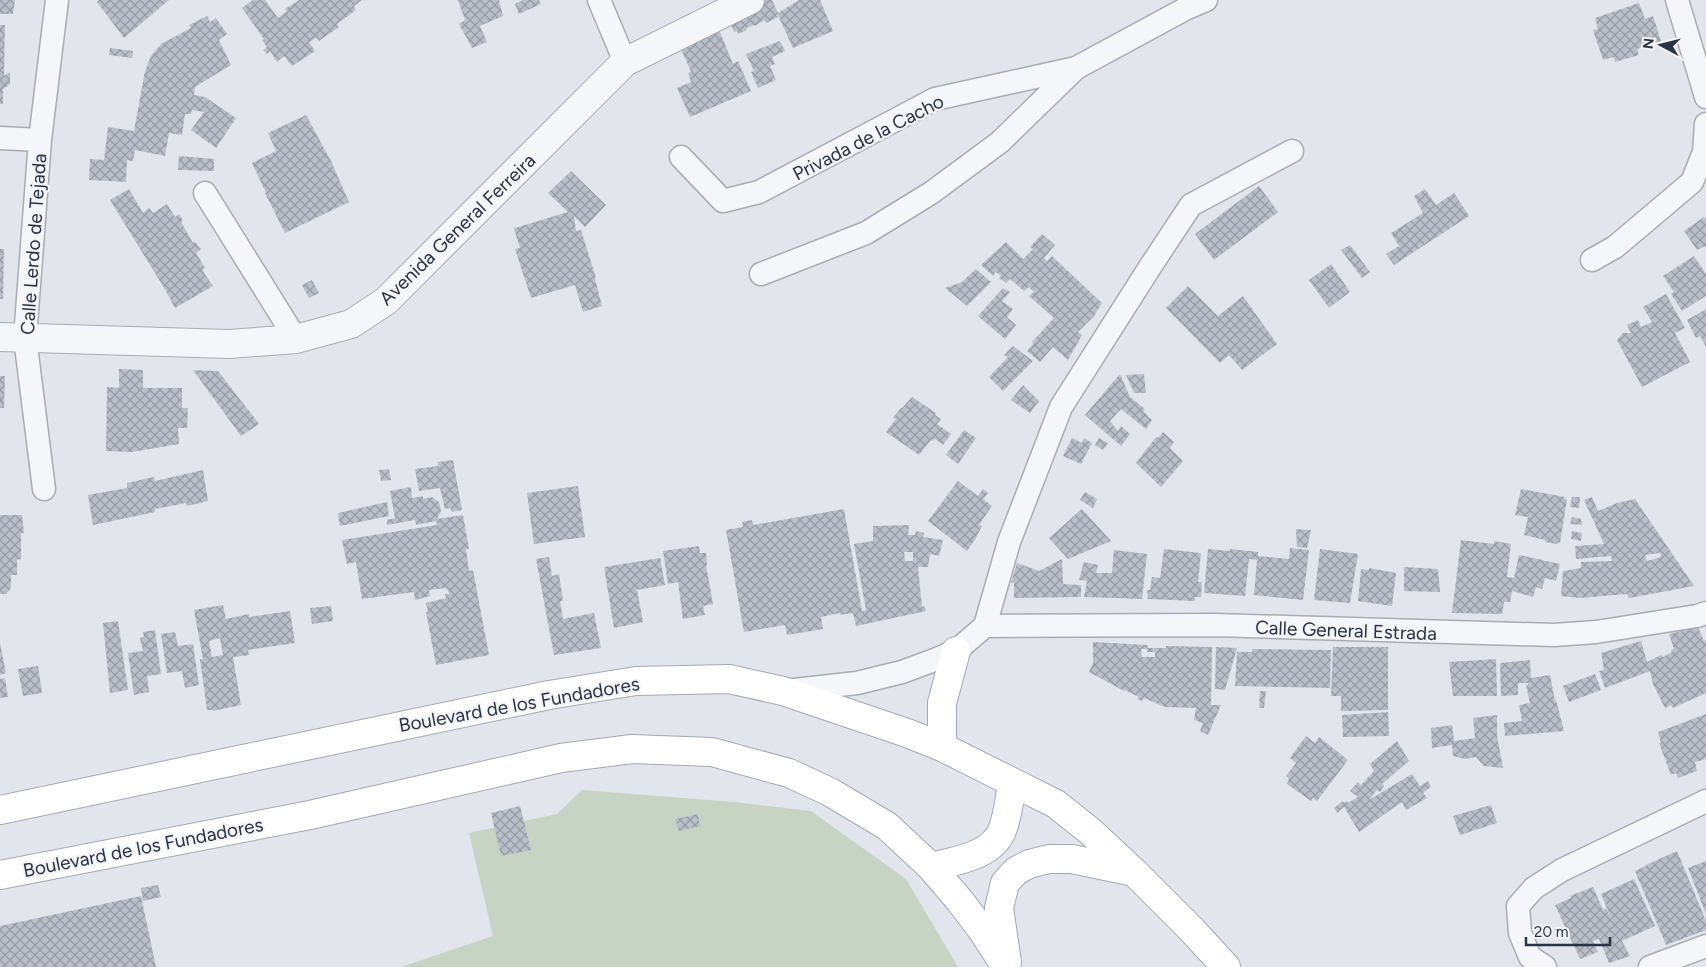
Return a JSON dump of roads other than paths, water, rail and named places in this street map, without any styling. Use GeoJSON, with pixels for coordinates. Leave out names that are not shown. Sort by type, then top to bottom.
{"type":"FeatureCollection","features":[{"type":"Feature","properties":{"kind":"main road"},"geometry":{"type":"LineString","coordinates":[[942,747],[942,703],[956,650]]}},
{"type":"Feature","properties":{"kind":"main road","name":"Boulevard de los Fundadores"},"geometry":{"type":"LineString","coordinates":[[0,810],[549,695],[636,681],[729,679],[783,691],[908,733],[942,747],[1056,804],[1091,832],[1134,872],[1226,967]]}},
{"type":"Feature","properties":{"kind":"main road","name":"Boulevard de los Fundadores"},"geometry":{"type":"LineString","coordinates":[[0,875],[310,815],[561,758],[632,749],[712,752],[789,773],[830,792],[887,826],[931,868],[960,901],[1007,967]]}},
{"type":"Feature","properties":{"kind":"main road"},"geometry":{"type":"LineString","coordinates":[[931,868],[974,855],[990,846],[1003,830],[1012,783]]}},
{"type":"Feature","properties":{"kind":"main road"},"geometry":{"type":"LineString","coordinates":[[1007,967],[999,908],[1005,883],[1016,872],[1029,864],[1049,859],[1072,859],[1134,872]]}},
{"type":"Feature","properties":{"kind":"street","name":"Calle Lerdo de Tejada"},"geometry":{"type":"LineString","coordinates":[[44,489],[13,338],[57,0]]}},
{"type":"Feature","properties":{"kind":"street"},"geometry":{"type":"LineString","coordinates":[[599,0],[626,62]]}},
{"type":"Feature","properties":{"kind":"street","name":"Avenida General Ferreira"},"geometry":{"type":"LineString","coordinates":[[13,338],[229,344],[296,339],[350,324],[386,301],[626,62],[750,0]]}},
{"type":"Feature","properties":{"kind":"street","name":"Privada de la Cacho"},"geometry":{"type":"LineString","coordinates":[[761,274],[866,233],[931,193],[1000,142],[1076,68],[1185,9],[1206,0]]}},
{"type":"Feature","properties":{"kind":"street"},"geometry":{"type":"LineString","coordinates":[[1677,0],[1706,97]]}},
{"type":"Feature","properties":{"kind":"street","name":"Privada de la Cacho"},"geometry":{"type":"LineString","coordinates":[[680,157],[723,201],[759,192],[935,98],[1076,68]]}},
{"type":"Feature","properties":{"kind":"street"},"geometry":{"type":"LineString","coordinates":[[1592,260],[1615,247],[1692,182],[1704,152],[1706,124]]}},
{"type":"Feature","properties":{"kind":"street"},"geometry":{"type":"LineString","coordinates":[[0,138],[40,140]]}},
{"type":"Feature","properties":{"kind":"street"},"geometry":{"type":"LineString","coordinates":[[783,691],[857,683],[902,672],[956,650],[984,626],[1010,542],[1061,406],[1150,267],[1192,204],[1292,151]]}},
{"type":"Feature","properties":{"kind":"street"},"geometry":{"type":"LineString","coordinates":[[205,193],[296,339]]}},
{"type":"Feature","properties":{"kind":"street","name":"Calle General Estrada"},"geometry":{"type":"LineString","coordinates":[[984,626],[1215,625],[1554,635],[1614,629],[1706,614]]}},
{"type":"Feature","properties":{"kind":"street"},"geometry":{"type":"LineString","coordinates":[[1545,967],[1530,956],[1520,933],[1518,906],[1534,888],[1562,870],[1706,800]]}},
{"type":"Feature","properties":{"kind":"street"},"geometry":{"type":"LineString","coordinates":[[1650,967],[1706,946]]}}]}
